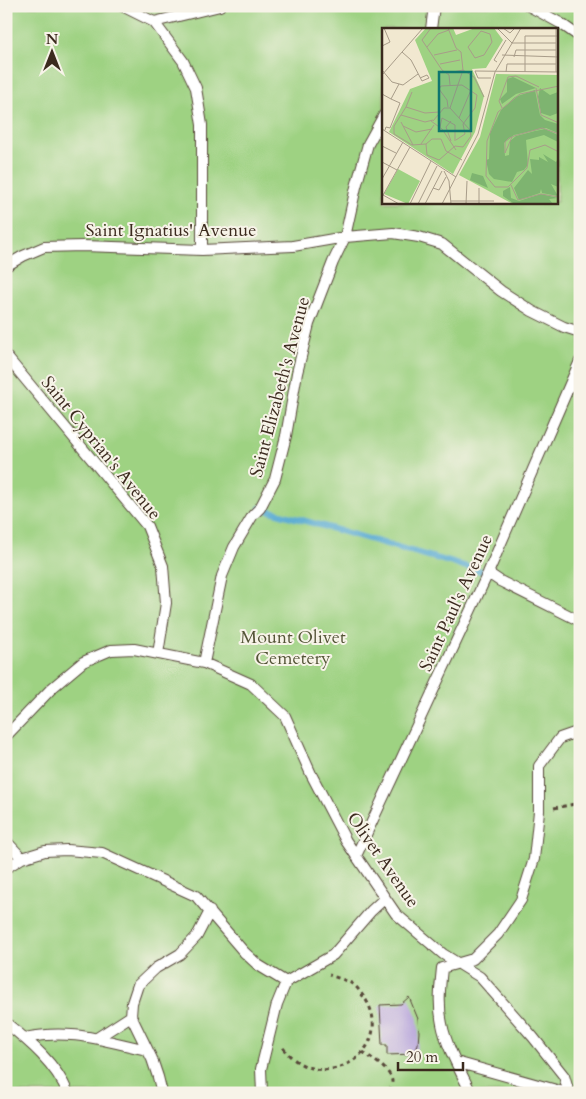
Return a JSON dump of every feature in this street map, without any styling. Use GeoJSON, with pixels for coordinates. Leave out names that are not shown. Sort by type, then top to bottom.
{"type":"FeatureCollection","features":[{"type":"Feature","properties":{"kind":"lane"},"geometry":{"type":"LineString","coordinates":[[122,6],[154,22],[183,61],[196,88],[202,125],[202,250]]}},
{"type":"Feature","properties":{"kind":"lane"},"geometry":{"type":"LineString","coordinates":[[154,22],[220,6]]}},
{"type":"Feature","properties":{"kind":"lane"},"geometry":{"type":"LineString","coordinates":[[431,28],[434,6]]}},
{"type":"Feature","properties":{"kind":"lane"},"geometry":{"type":"LineString","coordinates":[[529,6],[560,23],[580,37]]}},
{"type":"Feature","properties":{"kind":"lane","name":"Saint Elizabeth's Avenue"},"geometry":{"type":"LineString","coordinates":[[204,663],[222,576],[234,547],[252,515],[260,508],[276,479],[297,373],[309,324],[333,262],[345,237],[356,186],[368,144],[382,119]]}},
{"type":"Feature","properties":{"kind":"lane","name":"Saint Ignatius' Avenue"},"geometry":{"type":"LineString","coordinates":[[6,266],[23,256],[44,248],[83,246],[202,250],[293,246],[345,237],[393,233],[419,237],[442,244],[501,291],[532,311],[564,327],[580,332]]}},
{"type":"Feature","properties":{"kind":"lane","name":"Saint Cyprian's Avenue"},"geometry":{"type":"LineString","coordinates":[[6,356],[147,526],[163,566],[164,575],[166,603],[158,654]]}},
{"type":"Feature","properties":{"kind":"lane","name":"Saint Paul's Avenue"},"geometry":{"type":"LineString","coordinates":[[356,856],[488,573],[580,361]]}},
{"type":"Feature","properties":{"kind":"lane"},"geometry":{"type":"LineString","coordinates":[[488,573],[500,581],[580,621]]}},
{"type":"Feature","properties":{"kind":"lane","name":"Olivet Avenue"},"geometry":{"type":"LineString","coordinates":[[6,736],[52,688],[83,662],[112,650],[134,649],[204,663],[251,684],[285,716],[311,774],[346,841],[396,914],[443,954],[480,977],[533,1037],[564,1076],[568,1093]]}},
{"type":"Feature","properties":{"kind":"lane"},"geometry":{"type":"LineString","coordinates":[[471,1093],[456,1062],[442,1025],[439,1001],[442,968],[473,959],[498,934],[521,900],[534,859],[539,811],[539,766],[560,738],[580,731]]}},
{"type":"Feature","properties":{"kind":"lane"},"geometry":{"type":"LineString","coordinates":[[6,841],[22,858]]}},
{"type":"Feature","properties":{"kind":"lane"},"geometry":{"type":"LineString","coordinates":[[6,868],[22,858],[45,852],[67,850],[102,853],[196,896],[244,952],[258,965],[286,982]]}},
{"type":"Feature","properties":{"kind":"lane"},"geometry":{"type":"LineString","coordinates":[[262,1093],[261,1069],[277,1004],[286,982],[333,955],[371,911],[385,898]]}},
{"type":"Feature","properties":{"kind":"lane"},"geometry":{"type":"LineString","coordinates":[[162,1093],[148,1050],[131,1016],[132,1003],[138,985],[156,968],[180,954],[197,936],[210,911]]}},
{"type":"Feature","properties":{"kind":"lane"},"geometry":{"type":"LineString","coordinates":[[97,1038],[131,1016]]}},
{"type":"Feature","properties":{"kind":"lane"},"geometry":{"type":"LineString","coordinates":[[6,1023],[25,1038],[62,1079],[68,1093]]}},
{"type":"Feature","properties":{"kind":"lane"},"geometry":{"type":"LineString","coordinates":[[25,1038],[45,1034],[78,1035],[148,1050]]}},
{"type":"Feature","properties":{"kind":"lane"},"geometry":{"type":"LineString","coordinates":[[456,1062],[568,1093]]}},
{"type":"Feature","properties":{"kind":"path"},"geometry":{"type":"LineString","coordinates":[[539,811],[580,803]]}},
{"type":"Feature","properties":{"kind":"path"},"geometry":{"type":"LineString","coordinates":[[270,1031],[287,1054],[296,1062],[313,1069],[329,1071],[343,1067],[359,1058],[369,1043],[372,1011],[360,991],[353,984],[306,971]]}},
{"type":"Feature","properties":{"kind":"path"},"geometry":{"type":"LineString","coordinates":[[363,1052],[389,1075],[392,1081],[390,1093]]}},
{"type":"Feature","properties":{"kind":"green space","name":"Mount Olivet Cemetery"},"geometry":{"type":"Polygon","coordinates":[[[6,6],[580,6],[580,1093],[6,1093],[6,6]]]}},
{"type":"Feature","properties":{"kind":"building"},"geometry":{"type":"Polygon","coordinates":[[[409,997],[418,1019],[418,1044],[415,1054],[387,1055],[387,1045],[382,1045],[380,1005],[401,1004],[409,997]]]}},
{"type":"Feature","properties":{"kind":"waterway"},"geometry":{"type":"LineString","coordinates":[[260,508],[488,573]]}}]}
